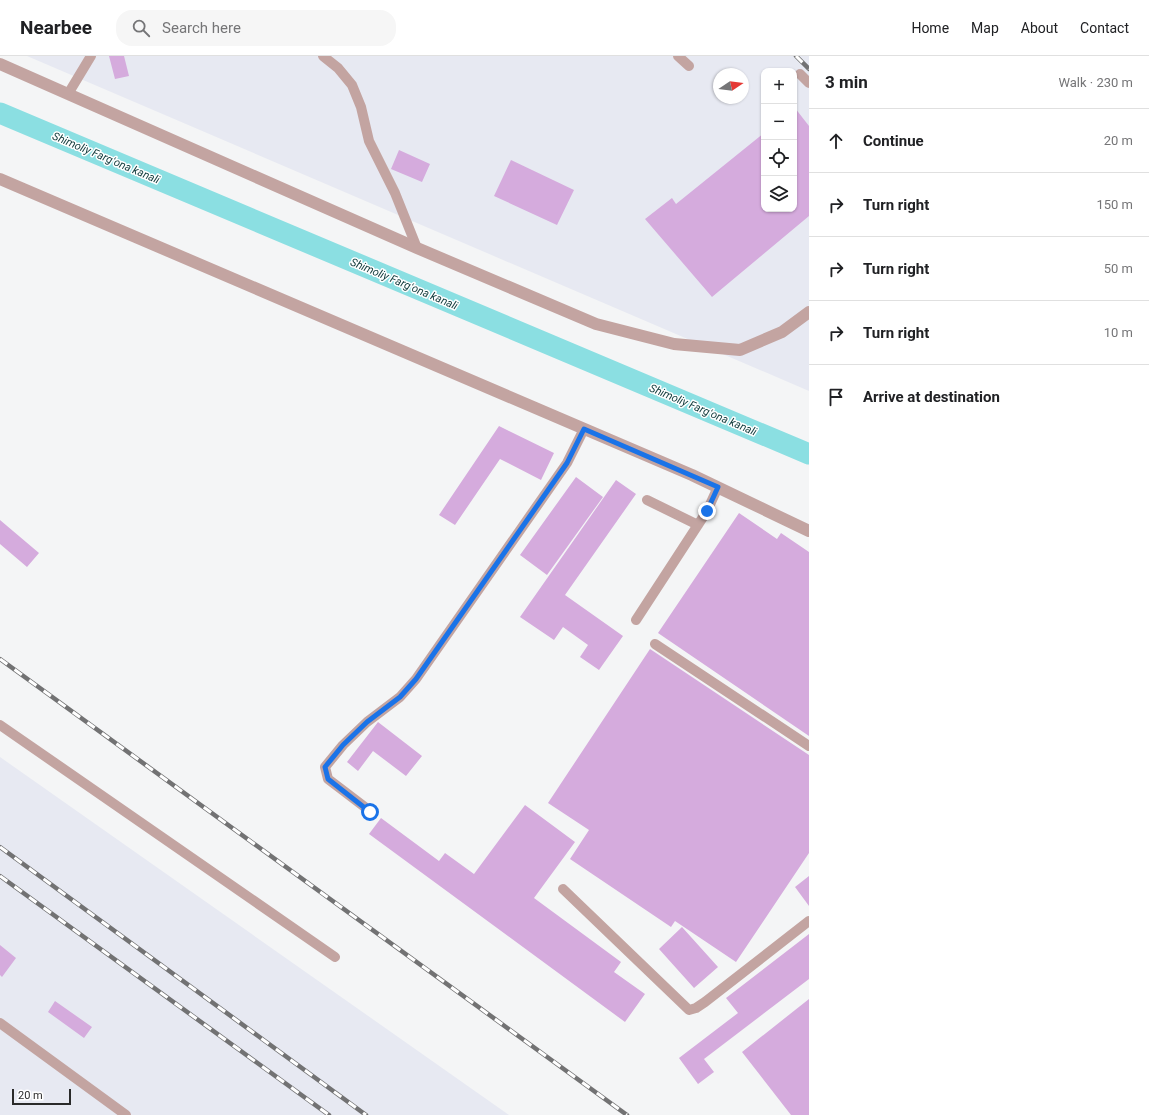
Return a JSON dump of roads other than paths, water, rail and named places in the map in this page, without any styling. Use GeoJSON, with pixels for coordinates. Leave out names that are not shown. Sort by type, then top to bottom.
{"type":"FeatureCollection","features":[{"type":"Feature","properties":{"kind":"street"},"geometry":{"type":"LineString","coordinates":[[0,64],[417,248],[596,324],[674,344],[740,350],[782,332],[809,312]]}},
{"type":"Feature","properties":{"kind":"street"},"geometry":{"type":"LineString","coordinates":[[0,179],[718,487],[809,531]]}},
{"type":"Feature","properties":{"kind":"lane"},"geometry":{"type":"LineString","coordinates":[[68,94],[91,56]]}},
{"type":"Feature","properties":{"kind":"lane"},"geometry":{"type":"LineString","coordinates":[[323,56],[338,68],[352,85],[361,107],[369,141],[395,193],[417,248]]}},
{"type":"Feature","properties":{"kind":"lane"},"geometry":{"type":"LineString","coordinates":[[678,56],[689,66]]}},
{"type":"Feature","properties":{"kind":"lane"},"geometry":{"type":"LineString","coordinates":[[800,74],[809,83]]}},
{"type":"Feature","properties":{"kind":"lane"},"geometry":{"type":"LineString","coordinates":[[370,812],[328,779],[325,767],[343,745],[367,722],[400,697],[416,679],[567,463],[584,429]]}},
{"type":"Feature","properties":{"kind":"lane"},"geometry":{"type":"LineString","coordinates":[[636,620],[707,511],[718,487]]}},
{"type":"Feature","properties":{"kind":"lane"},"geometry":{"type":"LineString","coordinates":[[647,500],[698,525]]}},
{"type":"Feature","properties":{"kind":"lane"},"geometry":{"type":"LineString","coordinates":[[655,644],[809,746]]}},
{"type":"Feature","properties":{"kind":"lane"},"geometry":{"type":"LineString","coordinates":[[0,725],[335,958]]}},
{"type":"Feature","properties":{"kind":"lane"},"geometry":{"type":"LineString","coordinates":[[563,890],[689,1010],[696,1008],[705,1002],[809,921]]}},
{"type":"Feature","properties":{"kind":"lane"},"geometry":{"type":"LineString","coordinates":[[0,1023],[126,1115]]}},
{"type":"Feature","properties":{"kind":"waterway","name":"Shimoliy Fargʻona kanali"},"geometry":{"type":"LineString","coordinates":[[0,113],[809,454]]}},
{"type":"Feature","properties":{"kind":"railway"},"geometry":{"type":"LineString","coordinates":[[796,56],[809,69]]}},
{"type":"Feature","properties":{"kind":"railway"},"geometry":{"type":"LineString","coordinates":[[0,659],[627,1115]]}},
{"type":"Feature","properties":{"kind":"railway"},"geometry":{"type":"LineString","coordinates":[[0,847],[366,1115]]}},
{"type":"Feature","properties":{"kind":"railway"},"geometry":{"type":"LineString","coordinates":[[0,876],[329,1115]]}}]}
